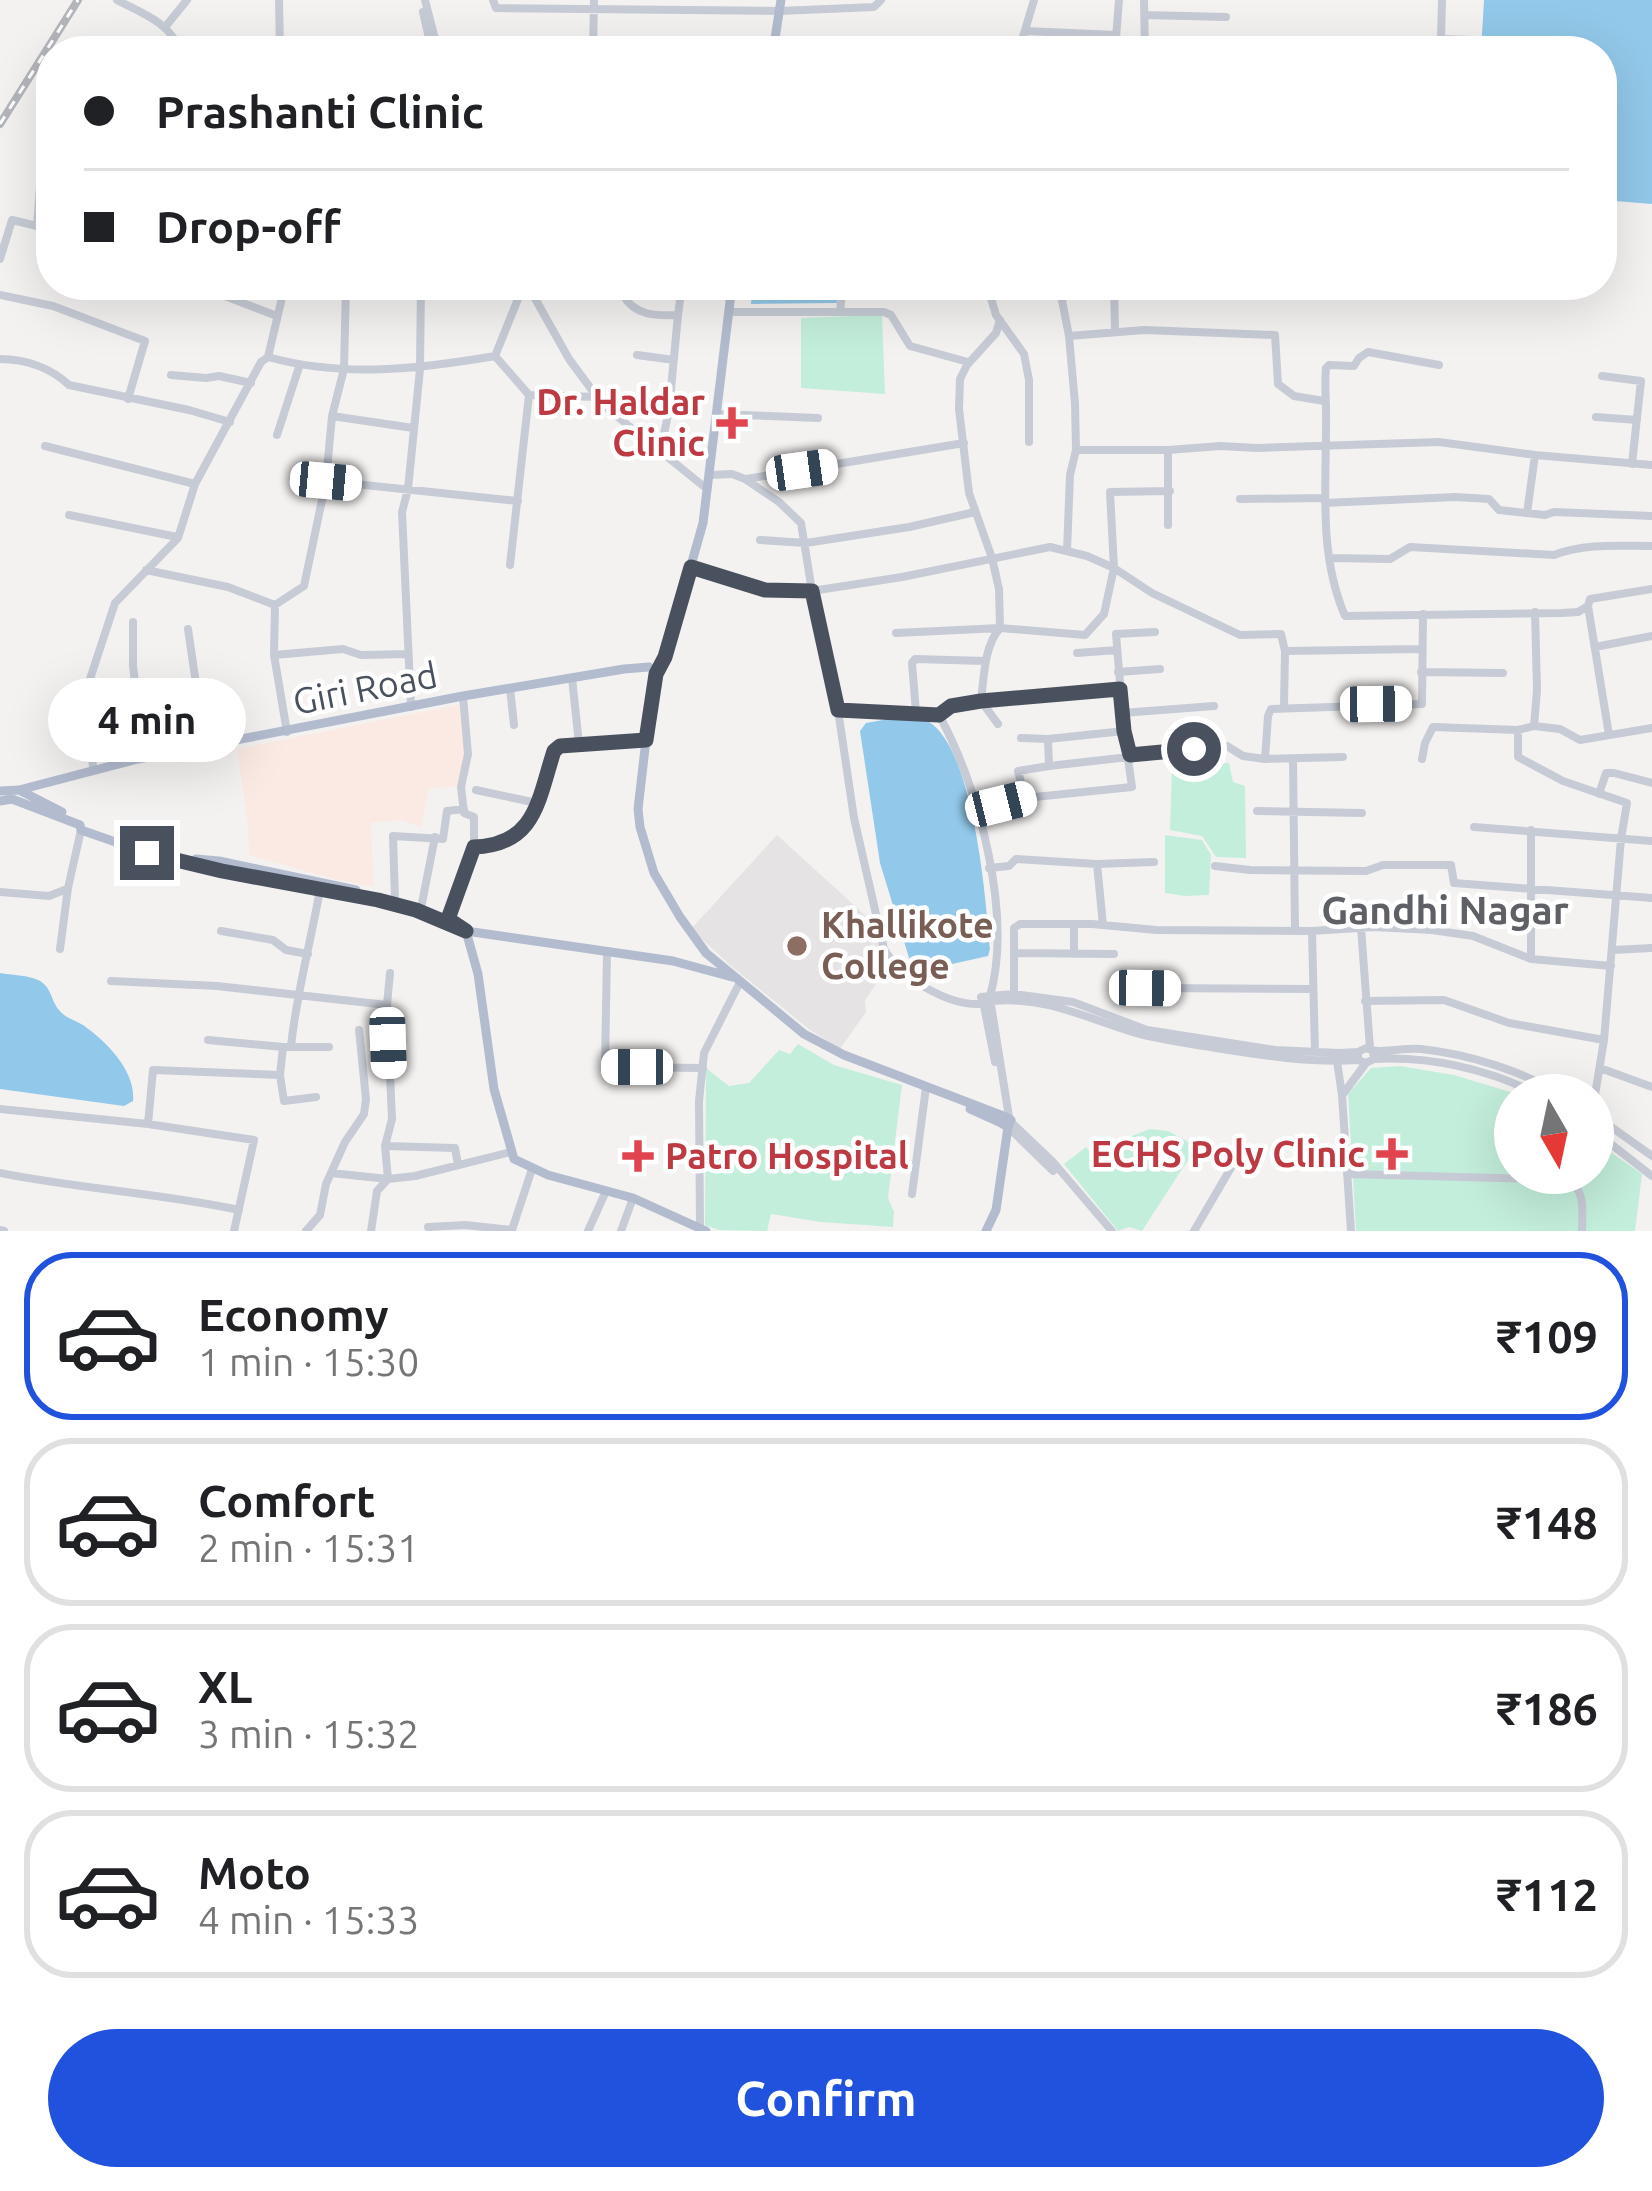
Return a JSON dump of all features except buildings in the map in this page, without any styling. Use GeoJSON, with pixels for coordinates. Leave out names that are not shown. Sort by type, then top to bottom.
{"type":"FeatureCollection","features":[{"type":"Feature","properties":{"kind":"main road"},"geometry":{"type":"LineString","coordinates":[[776,36],[781,5]]}},
{"type":"Feature","properties":{"kind":"main road"},"geometry":{"type":"LineString","coordinates":[[730,300],[703,523],[665,657],[655,669],[638,809],[644,846],[654,873],[706,953],[804,1034],[1007,1121],[996,1210],[986,1231]]}},
{"type":"Feature","properties":{"kind":"main road","name":"Giri Road"},"geometry":{"type":"LineString","coordinates":[[0,791],[10,796],[92,769],[463,696],[655,669]]}},
{"type":"Feature","properties":{"kind":"main road"},"geometry":{"type":"LineString","coordinates":[[10,796],[147,853],[416,910],[450,923]]}},
{"type":"Feature","properties":{"kind":"main road"},"geometry":{"type":"LineString","coordinates":[[82,826],[176,858],[219,861],[395,899],[466,931],[698,966],[736,979]]}},
{"type":"Feature","properties":{"kind":"main road"},"geometry":{"type":"LineString","coordinates":[[466,931],[478,974],[494,1088],[514,1159],[532,1169],[632,1198],[703,1230]]}},
{"type":"Feature","properties":{"kind":"main road"},"geometry":{"type":"LineString","coordinates":[[698,966],[706,953]]}},
{"type":"Feature","properties":{"kind":"street"},"geometry":{"type":"LineString","coordinates":[[117,0],[166,26],[173,36]]}},
{"type":"Feature","properties":{"kind":"street"},"geometry":{"type":"LineString","coordinates":[[166,26],[188,0]]}},
{"type":"Feature","properties":{"kind":"street"},"geometry":{"type":"LineString","coordinates":[[279,0],[280,36]]}},
{"type":"Feature","properties":{"kind":"street"},"geometry":{"type":"LineString","coordinates":[[423,0],[431,36]]}},
{"type":"Feature","properties":{"kind":"street"},"geometry":{"type":"LineString","coordinates":[[493,0],[496,8],[594,4],[874,8],[881,0]]}},
{"type":"Feature","properties":{"kind":"street"},"geometry":{"type":"LineString","coordinates":[[1024,36],[1034,0]]}},
{"type":"Feature","properties":{"kind":"street"},"geometry":{"type":"LineString","coordinates":[[1025,31],[1116,35],[1119,0]]}},
{"type":"Feature","properties":{"kind":"street"},"geometry":{"type":"LineString","coordinates":[[1144,0],[1145,36]]}},
{"type":"Feature","properties":{"kind":"street"},"geometry":{"type":"LineString","coordinates":[[1441,36],[1442,0]]}},
{"type":"Feature","properties":{"kind":"street"},"geometry":{"type":"LineString","coordinates":[[593,36],[594,4]]}},
{"type":"Feature","properties":{"kind":"street"},"geometry":{"type":"LineString","coordinates":[[1145,15],[1226,17]]}},
{"type":"Feature","properties":{"kind":"street"},"geometry":{"type":"LineString","coordinates":[[0,259],[12,220],[36,226]]}},
{"type":"Feature","properties":{"kind":"street"},"geometry":{"type":"LineString","coordinates":[[0,295],[53,306],[146,341],[128,399]]}},
{"type":"Feature","properties":{"kind":"street"},"geometry":{"type":"LineString","coordinates":[[235,300],[277,316]]}},
{"type":"Feature","properties":{"kind":"street"},"geometry":{"type":"LineString","coordinates":[[92,769],[88,685],[110,615],[115,603],[178,538],[195,484],[268,357],[281,300]]}},
{"type":"Feature","properties":{"kind":"street"},"geometry":{"type":"LineString","coordinates":[[275,604],[304,586],[344,369],[346,300]]}},
{"type":"Feature","properties":{"kind":"street"},"geometry":{"type":"LineString","coordinates":[[411,707],[402,512],[420,369],[421,300]]}},
{"type":"Feature","properties":{"kind":"street"},"geometry":{"type":"LineString","coordinates":[[495,356],[523,300]]}},
{"type":"Feature","properties":{"kind":"street"},"geometry":{"type":"LineString","coordinates":[[537,300],[615,417],[708,482]]}},
{"type":"Feature","properties":{"kind":"street"},"geometry":{"type":"LineString","coordinates":[[625,300],[643,313],[678,315]]}},
{"type":"Feature","properties":{"kind":"street"},"geometry":{"type":"LineString","coordinates":[[662,448],[680,300]]}},
{"type":"Feature","properties":{"kind":"street"},"geometry":{"type":"LineString","coordinates":[[840,311],[841,300]]}},
{"type":"Feature","properties":{"kind":"street"},"geometry":{"type":"LineString","coordinates":[[992,300],[996,315],[1024,354],[1029,442]]}},
{"type":"Feature","properties":{"kind":"street"},"geometry":{"type":"LineString","coordinates":[[1062,300],[1070,336],[1076,450],[1070,475],[1067,552]]}},
{"type":"Feature","properties":{"kind":"street"},"geometry":{"type":"LineString","coordinates":[[1114,300],[1115,331]]}},
{"type":"Feature","properties":{"kind":"street"},"geometry":{"type":"LineString","coordinates":[[729,312],[884,313],[891,315],[910,346],[970,363]]}},
{"type":"Feature","properties":{"kind":"street"},"geometry":{"type":"LineString","coordinates":[[998,724],[981,701],[986,661],[1000,628],[999,589],[969,493],[959,409],[960,379],[996,333],[1000,320]]}},
{"type":"Feature","properties":{"kind":"street"},"geometry":{"type":"LineString","coordinates":[[1070,336],[1115,331],[1275,335],[1278,384],[1294,396],[1324,401]]}},
{"type":"Feature","properties":{"kind":"street"},"geometry":{"type":"LineString","coordinates":[[1439,365],[1368,352],[1354,366],[1329,364],[1326,368],[1328,558],[1345,616],[1578,612],[1588,607]]}},
{"type":"Feature","properties":{"kind":"street"},"geometry":{"type":"LineString","coordinates":[[638,355],[674,360]]}},
{"type":"Feature","properties":{"kind":"street"},"geometry":{"type":"LineString","coordinates":[[268,357],[299,367],[420,369],[495,356]]}},
{"type":"Feature","properties":{"kind":"street"},"geometry":{"type":"LineString","coordinates":[[495,356],[529,395],[510,565]]}},
{"type":"Feature","properties":{"kind":"street"},"geometry":{"type":"LineString","coordinates":[[0,358],[56,373],[69,385],[230,422]]}},
{"type":"Feature","properties":{"kind":"street"},"geometry":{"type":"LineString","coordinates":[[277,435],[299,367]]}},
{"type":"Feature","properties":{"kind":"street"},"geometry":{"type":"LineString","coordinates":[[171,375],[219,376],[251,383]]}},
{"type":"Feature","properties":{"kind":"street"},"geometry":{"type":"LineString","coordinates":[[1602,376],[1641,381],[1632,464]]}},
{"type":"Feature","properties":{"kind":"street"},"geometry":{"type":"LineString","coordinates":[[529,395],[598,397],[708,482]]}},
{"type":"Feature","properties":{"kind":"street"},"geometry":{"type":"LineString","coordinates":[[717,413],[818,418]]}},
{"type":"Feature","properties":{"kind":"street"},"geometry":{"type":"LineString","coordinates":[[332,416],[413,428]]}},
{"type":"Feature","properties":{"kind":"street"},"geometry":{"type":"LineString","coordinates":[[1595,417],[1637,420]]}},
{"type":"Feature","properties":{"kind":"street"},"geometry":{"type":"LineString","coordinates":[[1076,450],[1439,442],[1652,465]]}},
{"type":"Feature","properties":{"kind":"street"},"geometry":{"type":"LineString","coordinates":[[745,479],[964,443]]}},
{"type":"Feature","properties":{"kind":"street"},"geometry":{"type":"LineString","coordinates":[[45,446],[195,484]]}},
{"type":"Feature","properties":{"kind":"street"},"geometry":{"type":"LineString","coordinates":[[1168,450],[1168,525]]}},
{"type":"Feature","properties":{"kind":"street"},"geometry":{"type":"LineString","coordinates":[[1527,513],[1535,455]]}},
{"type":"Feature","properties":{"kind":"street"},"geometry":{"type":"LineString","coordinates":[[708,482],[732,474],[745,479],[801,523],[854,818],[890,961],[965,1004],[1017,999],[1071,1009],[1135,1033],[1266,1056],[1336,1061],[1414,1048],[1520,1074]]}},
{"type":"Feature","properties":{"kind":"street"},"geometry":{"type":"LineString","coordinates":[[326,481],[518,502]]}},
{"type":"Feature","properties":{"kind":"street"},"geometry":{"type":"LineString","coordinates":[[896,633],[1000,628],[1085,635],[1104,614],[1114,568],[1110,492],[1170,491]]}},
{"type":"Feature","properties":{"kind":"street"},"geometry":{"type":"LineString","coordinates":[[1240,499],[1472,498],[1489,499],[1499,510],[1527,513],[1652,516]]}},
{"type":"Feature","properties":{"kind":"street"},"geometry":{"type":"LineString","coordinates":[[760,540],[806,543],[975,512]]}},
{"type":"Feature","properties":{"kind":"street"},"geometry":{"type":"LineString","coordinates":[[69,515],[178,538]]}},
{"type":"Feature","properties":{"kind":"street"},"geometry":{"type":"LineString","coordinates":[[1328,558],[1390,559],[1410,547],[1554,555],[1570,548],[1652,546]]}},
{"type":"Feature","properties":{"kind":"street"},"geometry":{"type":"LineString","coordinates":[[691,567],[765,590],[812,591],[1050,547],[1114,568],[1152,593],[1240,635],[1281,634],[1284,706]]}},
{"type":"Feature","properties":{"kind":"street"},"geometry":{"type":"LineString","coordinates":[[146,570],[228,587],[275,604]]}},
{"type":"Feature","properties":{"kind":"street"},"geometry":{"type":"LineString","coordinates":[[1609,735],[1590,599],[1652,589]]}},
{"type":"Feature","properties":{"kind":"street"},"geometry":{"type":"LineString","coordinates":[[275,604],[274,655],[287,732]]}},
{"type":"Feature","properties":{"kind":"street"},"geometry":{"type":"LineString","coordinates":[[1534,612],[1534,726]]}},
{"type":"Feature","properties":{"kind":"street"},"geometry":{"type":"LineString","coordinates":[[1265,759],[1271,709],[1422,704],[1423,614]]}},
{"type":"Feature","properties":{"kind":"street"},"geometry":{"type":"LineString","coordinates":[[133,622],[139,714]]}},
{"type":"Feature","properties":{"kind":"street"},"geometry":{"type":"LineString","coordinates":[[88,718],[199,704],[188,629]]}},
{"type":"Feature","properties":{"kind":"street"},"geometry":{"type":"LineString","coordinates":[[978,810],[1025,798],[1132,787],[1116,634],[1156,632]]}},
{"type":"Feature","properties":{"kind":"street"},"geometry":{"type":"LineString","coordinates":[[1595,647],[1652,636]]}},
{"type":"Feature","properties":{"kind":"street"},"geometry":{"type":"LineString","coordinates":[[274,655],[343,649],[361,655],[408,654]]}},
{"type":"Feature","properties":{"kind":"street"},"geometry":{"type":"LineString","coordinates":[[1285,651],[1421,649]]}},
{"type":"Feature","properties":{"kind":"street"},"geometry":{"type":"LineString","coordinates":[[1076,653],[1117,650]]}},
{"type":"Feature","properties":{"kind":"street"},"geometry":{"type":"LineString","coordinates":[[916,712],[915,659],[986,661]]}},
{"type":"Feature","properties":{"kind":"street"},"geometry":{"type":"LineString","coordinates":[[1118,672],[1160,669]]}},
{"type":"Feature","properties":{"kind":"street"},"geometry":{"type":"LineString","coordinates":[[1421,672],[1503,673]]}},
{"type":"Feature","properties":{"kind":"street"},"geometry":{"type":"LineString","coordinates":[[572,678],[578,744]]}},
{"type":"Feature","properties":{"kind":"street"},"geometry":{"type":"LineString","coordinates":[[511,688],[514,725]]}},
{"type":"Feature","properties":{"kind":"street"},"geometry":{"type":"LineString","coordinates":[[838,710],[939,715],[951,706],[981,701],[1120,689]]}},
{"type":"Feature","properties":{"kind":"street"},"geometry":{"type":"LineString","coordinates":[[450,923],[474,847],[474,817],[466,816],[461,787],[468,754],[463,696]]}},
{"type":"Feature","properties":{"kind":"street"},"geometry":{"type":"LineString","coordinates":[[1122,713],[1214,706]]}},
{"type":"Feature","properties":{"kind":"street"},"geometry":{"type":"LineString","coordinates":[[939,715],[978,810],[996,904],[997,962],[986,1002],[1007,1121],[1108,1231]]}},
{"type":"Feature","properties":{"kind":"street"},"geometry":{"type":"LineString","coordinates":[[1422,759],[1433,727],[1518,730],[1534,726],[1560,729],[1580,740],[1652,728]]}},
{"type":"Feature","properties":{"kind":"street"},"geometry":{"type":"LineString","coordinates":[[1518,730],[1518,757],[1563,782],[1627,803],[1599,1074]]}},
{"type":"Feature","properties":{"kind":"street"},"geometry":{"type":"LineString","coordinates":[[1021,738],[1048,740],[1124,731]]}},
{"type":"Feature","properties":{"kind":"street"},"geometry":{"type":"LineString","coordinates":[[474,847],[500,845],[529,824],[554,751],[560,746],[646,740]]}},
{"type":"Feature","properties":{"kind":"street"},"geometry":{"type":"LineString","coordinates":[[1048,740],[1049,766]]}},
{"type":"Feature","properties":{"kind":"street"},"geometry":{"type":"LineString","coordinates":[[1025,798],[1018,771],[1130,755],[1227,746],[1243,756],[1265,759],[1343,757]]}},
{"type":"Feature","properties":{"kind":"street"},"geometry":{"type":"LineString","coordinates":[[1293,759],[1295,931]]}},
{"type":"Feature","properties":{"kind":"street"},"geometry":{"type":"LineString","coordinates":[[1599,794],[1606,773],[1652,783]]}},
{"type":"Feature","properties":{"kind":"street"},"geometry":{"type":"LineString","coordinates":[[476,790],[537,803]]}},
{"type":"Feature","properties":{"kind":"street"},"geometry":{"type":"LineString","coordinates":[[395,899],[393,836],[443,839],[447,811],[464,809]]}},
{"type":"Feature","properties":{"kind":"street"},"geometry":{"type":"LineString","coordinates":[[1257,811],[1362,813]]}},
{"type":"Feature","properties":{"kind":"street"},"geometry":{"type":"LineString","coordinates":[[61,949],[82,826]]}},
{"type":"Feature","properties":{"kind":"street"},"geometry":{"type":"LineString","coordinates":[[1474,827],[1652,841]]}},
{"type":"Feature","properties":{"kind":"street"},"geometry":{"type":"LineString","coordinates":[[1531,830],[1531,959]]}},
{"type":"Feature","properties":{"kind":"street"},"geometry":{"type":"LineString","coordinates":[[421,908],[435,837]]}},
{"type":"Feature","properties":{"kind":"street"},"geometry":{"type":"LineString","coordinates":[[989,868],[1009,866],[1016,859],[1154,862]]}},
{"type":"Feature","properties":{"kind":"street"},"geometry":{"type":"LineString","coordinates":[[1097,864],[1102,925]]}},
{"type":"Feature","properties":{"kind":"street"},"geometry":{"type":"LineString","coordinates":[[1215,866],[1295,871],[1451,866],[1454,883],[1652,898]]}},
{"type":"Feature","properties":{"kind":"street"},"geometry":{"type":"LineString","coordinates":[[0,892],[50,896],[68,888]]}},
{"type":"Feature","properties":{"kind":"street"},"geometry":{"type":"LineString","coordinates":[[316,1097],[284,1101],[280,1075],[320,890]]}},
{"type":"Feature","properties":{"kind":"street"},"geometry":{"type":"LineString","coordinates":[[1013,994],[1014,928],[1020,924],[1156,930],[1432,930],[1473,936],[1531,959],[1611,966]]}},
{"type":"Feature","properties":{"kind":"street"},"geometry":{"type":"LineString","coordinates":[[1074,925],[1074,954]]}},
{"type":"Feature","properties":{"kind":"street"},"geometry":{"type":"LineString","coordinates":[[1342,1095],[1366,1056],[1361,928]]}},
{"type":"Feature","properties":{"kind":"street"},"geometry":{"type":"LineString","coordinates":[[221,931],[273,940],[286,950],[308,954]]}},
{"type":"Feature","properties":{"kind":"street"},"geometry":{"type":"LineString","coordinates":[[1312,931],[1315,1052]]}},
{"type":"Feature","properties":{"kind":"street"},"geometry":{"type":"LineString","coordinates":[[1613,950],[1652,948]]}},
{"type":"Feature","properties":{"kind":"street"},"geometry":{"type":"LineString","coordinates":[[607,951],[604,1067],[703,1068]]}},
{"type":"Feature","properties":{"kind":"street"},"geometry":{"type":"LineString","coordinates":[[1015,953],[1114,954]]}},
{"type":"Feature","properties":{"kind":"street"},"geometry":{"type":"LineString","coordinates":[[371,1231],[377,1191],[388,1179],[390,973]]}},
{"type":"Feature","properties":{"kind":"street"},"geometry":{"type":"LineString","coordinates":[[703,1230],[699,1101],[704,1053],[736,979]]}},
{"type":"Feature","properties":{"kind":"street"},"geometry":{"type":"LineString","coordinates":[[111,982],[217,986],[387,1005]]}},
{"type":"Feature","properties":{"kind":"street"},"geometry":{"type":"LineString","coordinates":[[1145,988],[1313,989]]}},
{"type":"Feature","properties":{"kind":"street"},"geometry":{"type":"LineString","coordinates":[[986,1002],[1013,994],[1072,1002],[1147,1030],[1275,1050],[1414,1058],[1494,1077]]}},
{"type":"Feature","properties":{"kind":"street"},"geometry":{"type":"LineString","coordinates":[[1365,1001],[1444,1000],[1509,1023],[1604,1040]]}},
{"type":"Feature","properties":{"kind":"street"},"geometry":{"type":"LineString","coordinates":[[306,1231],[320,1215],[331,1173],[364,1114],[359,1030]]}},
{"type":"Feature","properties":{"kind":"street"},"geometry":{"type":"LineString","coordinates":[[208,1040],[329,1047]]}},
{"type":"Feature","properties":{"kind":"street"},"geometry":{"type":"LineString","coordinates":[[1336,1061],[1351,1231]]}},
{"type":"Feature","properties":{"kind":"street"},"geometry":{"type":"LineString","coordinates":[[1600,1068],[1652,1087]]}},
{"type":"Feature","properties":{"kind":"street"},"geometry":{"type":"LineString","coordinates":[[148,1124],[153,1070],[280,1075]]}},
{"type":"Feature","properties":{"kind":"street"},"geometry":{"type":"LineString","coordinates":[[912,1194],[926,1087]]}},
{"type":"Feature","properties":{"kind":"street"},"geometry":{"type":"LineString","coordinates":[[0,1109],[254,1140],[234,1231]]}},
{"type":"Feature","properties":{"kind":"street"},"geometry":{"type":"LineString","coordinates":[[1614,1127],[1652,1156]]}},
{"type":"Feature","properties":{"kind":"street"},"geometry":{"type":"LineString","coordinates":[[385,1146],[455,1148],[458,1166]]}},
{"type":"Feature","properties":{"kind":"street"},"geometry":{"type":"LineString","coordinates":[[1614,1146],[1652,1176]]}},
{"type":"Feature","properties":{"kind":"street"},"geometry":{"type":"LineString","coordinates":[[331,1173],[388,1179],[511,1152]]}},
{"type":"Feature","properties":{"kind":"street"},"geometry":{"type":"LineString","coordinates":[[1194,1231],[1232,1166]]}},
{"type":"Feature","properties":{"kind":"street"},"geometry":{"type":"LineString","coordinates":[[428,1227],[512,1230],[532,1169]]}},
{"type":"Feature","properties":{"kind":"street"},"geometry":{"type":"LineString","coordinates":[[0,1173],[239,1210]]}},
{"type":"Feature","properties":{"kind":"street"},"geometry":{"type":"LineString","coordinates":[[1347,1174],[1569,1180],[1582,1195],[1582,1231]]}},
{"type":"Feature","properties":{"kind":"street"},"geometry":{"type":"LineString","coordinates":[[588,1231],[607,1190]]}},
{"type":"Feature","properties":{"kind":"street"},"geometry":{"type":"LineString","coordinates":[[621,1231],[632,1198]]}},
{"type":"Feature","properties":{"kind":"shaded area"},"geometry":{"type":"Polygon","coordinates":[[[462,704],[466,754],[460,786],[429,789],[421,827],[401,820],[371,823],[374,887],[249,855],[237,749],[462,704]]]}},
{"type":"Feature","properties":{"kind":"shaded area","name":"Khallikote College"},"geometry":{"type":"Polygon","coordinates":[[[777,835],[877,926],[891,963],[840,1049],[810,1030],[691,929],[777,835]]]}},
{"type":"Feature","properties":{"kind":"green space"},"geometry":{"type":"Polygon","coordinates":[[[882,315],[885,394],[801,388],[801,318],[882,315]]]}},
{"type":"Feature","properties":{"kind":"green space"},"geometry":{"type":"Polygon","coordinates":[[[1229,763],[1233,782],[1245,786],[1246,858],[1216,857],[1202,836],[1170,830],[1172,766],[1229,763]]]}},
{"type":"Feature","properties":{"kind":"green space"},"geometry":{"type":"Polygon","coordinates":[[[1165,835],[1202,840],[1211,855],[1209,895],[1165,893],[1165,835]]]}},
{"type":"Feature","properties":{"kind":"green space"},"geometry":{"type":"Polygon","coordinates":[[[798,1044],[834,1065],[902,1085],[888,1198],[893,1227],[771,1214],[767,1231],[719,1230],[705,1225],[706,1068],[729,1086],[749,1083],[779,1050],[790,1054],[798,1044]]]}},
{"type":"Feature","properties":{"kind":"green space"},"geometry":{"type":"Polygon","coordinates":[[[1400,1066],[1494,1087],[1494,1194],[1614,1194],[1614,1155],[1642,1174],[1635,1231],[1356,1231],[1348,1094],[1371,1068],[1400,1066]]]}},
{"type":"Feature","properties":{"kind":"green space"},"geometry":{"type":"Polygon","coordinates":[[[1150,1129],[1168,1131],[1197,1146],[1142,1231],[1129,1227],[1118,1231],[1064,1164],[1086,1147],[1090,1152],[1150,1129]]]}},
{"type":"Feature","properties":{"kind":"water"},"geometry":{"type":"Polygon","coordinates":[[[1484,0],[1652,0],[1652,204],[1617,201],[1617,36],[1482,36],[1484,0]]]}},
{"type":"Feature","properties":{"kind":"water"},"geometry":{"type":"Polygon","coordinates":[[[751,300],[837,303],[751,304],[751,300]]]}},
{"type":"Feature","properties":{"kind":"water"},"geometry":{"type":"Polygon","coordinates":[[[911,715],[929,722],[957,762],[975,827],[990,949],[988,956],[925,970],[910,961],[880,863],[860,731],[866,723],[911,715]]]}},
{"type":"Feature","properties":{"kind":"water"},"geometry":{"type":"Polygon","coordinates":[[[0,973],[43,983],[61,1013],[92,1032],[118,1058],[130,1079],[133,1101],[124,1106],[0,1089],[0,973]]]}},
{"type":"Feature","properties":{"kind":"railway"},"geometry":{"type":"LineString","coordinates":[[55,36],[78,0]]}},
{"type":"Feature","properties":{"kind":"railway"},"geometry":{"type":"LineString","coordinates":[[0,124],[36,67]]}},
{"type":"Feature","properties":{"kind":"place","name":"Dr. Haldar Clinic"},"geometry":{"type":"Point","coordinates":[732,423]}},
{"type":"Feature","properties":{"kind":"place","name":"Khallikote College"},"geometry":{"type":"Point","coordinates":[797,946]}},
{"type":"Feature","properties":{"kind":"place","name":"ECHS Poly Clinic"},"geometry":{"type":"Point","coordinates":[1392,1154]}},
{"type":"Feature","properties":{"kind":"place","name":"Patro Hospital"},"geometry":{"type":"Point","coordinates":[638,1156]}},
{"type":"Feature","properties":{"kind":"district","name":"Gandhi Nagar"},"geometry":{"type":"Point","coordinates":[1445,910]}},
{"type":"Feature","properties":{"kind":"route"},"geometry":{"type":"LineString","coordinates":[[147,853],[378,900],[466,931],[448,919],[474,847],[500,845],[529,824],[554,751],[560,746],[646,740],[656,674],[691,567],[765,590],[812,591],[838,710],[939,715],[951,706],[981,701],[1120,689],[1130,755],[1194,749]]}}]}
